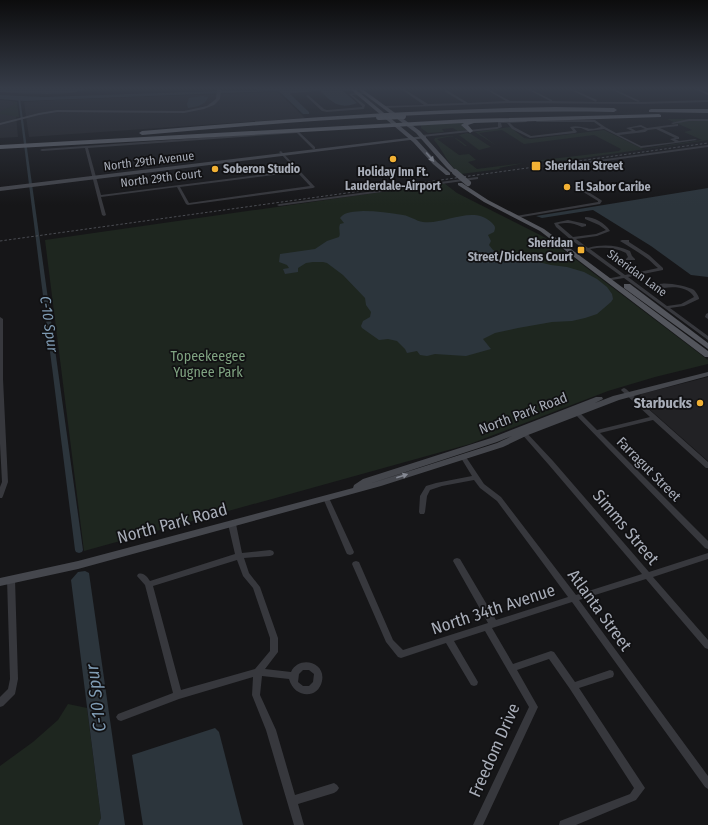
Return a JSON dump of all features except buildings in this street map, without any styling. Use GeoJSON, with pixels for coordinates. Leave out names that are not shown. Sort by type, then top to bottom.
{"type":"FeatureCollection","features":[{"type":"Feature","properties":{"kind":"highway"},"geometry":{"type":"LineString","coordinates":[[32,143],[208,128]]}},
{"type":"Feature","properties":{"kind":"highway"},"geometry":{"type":"LineString","coordinates":[[126,134],[230,128]]}},
{"type":"Feature","properties":{"kind":"highway"},"geometry":{"type":"LineString","coordinates":[[0,145],[249,128]]}},
{"type":"Feature","properties":{"kind":"highway"},"geometry":{"type":"LineString","coordinates":[[85,144],[273,128]]}},
{"type":"Feature","properties":{"kind":"highway"},"geometry":{"type":"LineString","coordinates":[[32,143],[85,144],[354,128]]}},
{"type":"Feature","properties":{"kind":"highway"},"geometry":{"type":"LineString","coordinates":[[418,128],[421,135]]}},
{"type":"Feature","properties":{"kind":"highway"},"geometry":{"type":"LineString","coordinates":[[466,128],[470,131]]}},
{"type":"Feature","properties":{"kind":"main road"},"geometry":{"type":"LineString","coordinates":[[398,128],[411,137],[460,184],[486,201],[547,234],[708,355]]}},
{"type":"Feature","properties":{"kind":"main road"},"geometry":{"type":"LineString","coordinates":[[414,128],[442,160],[468,183],[493,200],[524,215],[559,236],[708,347]]}},
{"type":"Feature","properties":{"kind":"street"},"geometry":{"type":"LineString","coordinates":[[484,129],[495,128]]}},
{"type":"Feature","properties":{"kind":"street"},"geometry":{"type":"LineString","coordinates":[[515,128],[530,137],[575,132],[572,128]]}},
{"type":"Feature","properties":{"kind":"street"},"geometry":{"type":"LineString","coordinates":[[583,128],[588,130],[604,128],[641,147],[695,140]]}},
{"type":"Feature","properties":{"kind":"street"},"geometry":{"type":"LineString","coordinates":[[631,128],[628,128],[636,132]]}},
{"type":"Feature","properties":{"kind":"street"},"geometry":{"type":"LineString","coordinates":[[657,128],[678,138],[672,138],[679,142]]}},
{"type":"Feature","properties":{"kind":"street"},"geometry":{"type":"LineString","coordinates":[[616,134],[645,131],[647,129],[660,128]]}},
{"type":"Feature","properties":{"kind":"street","name":"North 29th Avenue"},"geometry":{"type":"LineString","coordinates":[[421,135],[484,129]]}},
{"type":"Feature","properties":{"kind":"street","name":"North 29th Avenue"},"geometry":{"type":"LineString","coordinates":[[0,188],[421,135],[484,129]]}},
{"type":"Feature","properties":{"kind":"street"},"geometry":{"type":"LineString","coordinates":[[42,150],[85,144],[298,132],[314,148]]}},
{"type":"Feature","properties":{"kind":"street","name":"North 29th Avenue"},"geometry":{"type":"LineString","coordinates":[[282,153],[411,137]]}},
{"type":"Feature","properties":{"kind":"street"},"geometry":{"type":"LineString","coordinates":[[85,144],[104,215]]}},
{"type":"Feature","properties":{"kind":"street"},"geometry":{"type":"LineString","coordinates":[[554,167],[708,146]]}},
{"type":"Feature","properties":{"kind":"street"},"geometry":{"type":"LineString","coordinates":[[178,186],[188,204],[313,187],[282,153]]}},
{"type":"Feature","properties":{"kind":"street","name":"North 29th Court"},"geometry":{"type":"LineString","coordinates":[[99,196],[297,170]]}},
{"type":"Feature","properties":{"kind":"street"},"geometry":{"type":"LineString","coordinates":[[279,205],[477,178]]}},
{"type":"Feature","properties":{"kind":"street"},"geometry":{"type":"LineString","coordinates":[[516,217],[599,203],[600,201],[581,189]]}},
{"type":"Feature","properties":{"kind":"street"},"geometry":{"type":"LineString","coordinates":[[572,238],[597,235],[608,231],[607,228],[590,219]]}},
{"type":"Feature","properties":{"kind":"street","name":"Sheridan Lane"},"geometry":{"type":"LineString","coordinates":[[580,224],[568,221],[556,223],[557,226],[572,238],[708,338]]}},
{"type":"Feature","properties":{"kind":"street"},"geometry":{"type":"LineString","coordinates":[[608,280],[661,269],[647,256],[627,243]]}},
{"type":"Feature","properties":{"kind":"street"},"geometry":{"type":"LineString","coordinates":[[587,249],[601,246],[617,247],[628,252],[630,257]]}},
{"type":"Feature","properties":{"kind":"street"},"geometry":{"type":"LineString","coordinates":[[667,286],[681,286],[691,289],[697,298],[682,304],[667,307]]}},
{"type":"Feature","properties":{"kind":"street"},"geometry":{"type":"LineString","coordinates":[[0,319],[0,379],[5,482],[0,496]]}},
{"type":"Feature","properties":{"kind":"street","name":"North Park Road"},"geometry":{"type":"LineString","coordinates":[[351,491],[366,481],[493,441],[627,392],[708,369]]}},
{"type":"Feature","properties":{"kind":"street","name":"North Park Road"},"geometry":{"type":"LineString","coordinates":[[627,392],[708,374]]}},
{"type":"Feature","properties":{"kind":"street"},"geometry":{"type":"LineString","coordinates":[[627,392],[708,466]]}},
{"type":"Feature","properties":{"kind":"street","name":"Farragut Street"},"geometry":{"type":"LineString","coordinates":[[575,411],[708,546]]}},
{"type":"Feature","properties":{"kind":"street"},"geometry":{"type":"LineString","coordinates":[[596,432],[654,418]]}},
{"type":"Feature","properties":{"kind":"street","name":"North Park Road"},"geometry":{"type":"LineString","coordinates":[[0,582],[78,565],[351,491],[464,458],[500,445],[522,431]]}},
{"type":"Feature","properties":{"kind":"street","name":"Simms Street"},"geometry":{"type":"LineString","coordinates":[[522,431],[708,646]]}},
{"type":"Feature","properties":{"kind":"street","name":"Atlanta Street"},"geometry":{"type":"LineString","coordinates":[[464,458],[482,486],[499,499],[574,599],[708,784]]}},
{"type":"Feature","properties":{"kind":"street"},"geometry":{"type":"LineString","coordinates":[[422,512],[424,497],[427,489],[432,485],[447,484],[476,477]]}},
{"type":"Feature","properties":{"kind":"street"},"geometry":{"type":"LineString","coordinates":[[326,498],[350,552]]}},
{"type":"Feature","properties":{"kind":"street"},"geometry":{"type":"LineString","coordinates":[[232,524],[239,556],[246,574],[256,587],[274,638],[274,652],[258,672],[256,695],[271,730],[299,825]]}},
{"type":"Feature","properties":{"kind":"street"},"geometry":{"type":"LineString","coordinates":[[149,584],[239,556],[270,553]]}},
{"type":"Feature","properties":{"kind":"street","name":"North 34th Avenue"},"geometry":{"type":"LineString","coordinates":[[356,564],[390,642],[401,654],[449,640],[708,556]]}},
{"type":"Feature","properties":{"kind":"street","name":"Freedom Drive"},"geometry":{"type":"LineString","coordinates":[[458,561],[511,668],[534,707],[478,825]]}},
{"type":"Feature","properties":{"kind":"street"},"geometry":{"type":"LineString","coordinates":[[141,576],[149,584],[178,695]]}},
{"type":"Feature","properties":{"kind":"street"},"geometry":{"type":"LineString","coordinates":[[0,703],[12,690],[14,679],[11,579]]}},
{"type":"Feature","properties":{"kind":"street"},"geometry":{"type":"LineString","coordinates":[[449,640],[474,682]]}},
{"type":"Feature","properties":{"kind":"street"},"geometry":{"type":"LineString","coordinates":[[511,668],[551,655],[640,788],[633,797],[564,825]]}},
{"type":"Feature","properties":{"kind":"street"},"geometry":{"type":"LineString","coordinates":[[121,717],[178,695],[258,672],[293,676]]}},
{"type":"Feature","properties":{"kind":"street"},"geometry":{"type":"LineString","coordinates":[[573,686],[610,674]]}},
{"type":"Feature","properties":{"kind":"street"},"geometry":{"type":"LineString","coordinates":[[293,801],[334,788]]}},
{"type":"Feature","properties":{"kind":"shaded area"},"geometry":{"type":"Polygon","coordinates":[[[0,128],[17,128],[18,137],[0,138],[0,128]]]}},
{"type":"Feature","properties":{"kind":"shaded area"},"geometry":{"type":"Polygon","coordinates":[[[28,128],[167,128],[29,137],[28,128]]]}},
{"type":"Feature","properties":{"kind":"shaded area"},"geometry":{"type":"Polygon","coordinates":[[[708,377],[708,461],[639,400],[641,394],[708,377]]]}},
{"type":"Feature","properties":{"kind":"green space"},"geometry":{"type":"Polygon","coordinates":[[[421,128],[464,128],[467,130],[458,131],[453,128],[442,129],[444,132],[428,133],[421,128]]]}},
{"type":"Feature","properties":{"kind":"green space"},"geometry":{"type":"Polygon","coordinates":[[[511,128],[524,138],[531,139],[604,130],[643,149],[702,140],[684,132],[692,130],[686,128],[708,128],[708,140],[569,160],[535,162],[533,161],[619,151],[621,149],[594,135],[524,144],[502,130],[479,133],[497,146],[475,132],[511,128]]]}},
{"type":"Feature","properties":{"kind":"green space"},"geometry":{"type":"Polygon","coordinates":[[[467,133],[491,147],[479,150],[459,135],[467,133]]]}},
{"type":"Feature","properties":{"kind":"green space"},"geometry":{"type":"Polygon","coordinates":[[[449,136],[437,139],[459,155],[469,154],[476,160],[468,162],[477,169],[524,163],[499,168],[500,169],[461,174],[449,162],[434,140],[435,138],[449,136]]]}},
{"type":"Feature","properties":{"kind":"green space"},"geometry":{"type":"Polygon","coordinates":[[[454,137],[459,140],[467,146],[465,146],[454,137]]]}},
{"type":"Feature","properties":{"kind":"green space","name":"Topeekeegee Yugnee Park"},"geometry":{"type":"Polygon","coordinates":[[[444,183],[457,193],[550,240],[708,360],[708,364],[655,377],[608,391],[470,444],[84,551],[45,240],[444,183]]]}},
{"type":"Feature","properties":{"kind":"green space"},"geometry":{"type":"Polygon","coordinates":[[[68,704],[87,708],[101,818],[98,825],[0,825],[0,766],[33,742],[58,720],[68,704]]]}},
{"type":"Feature","properties":{"kind":"water"},"geometry":{"type":"Polygon","coordinates":[[[708,188],[708,277],[691,275],[651,246],[593,210],[542,218],[536,216],[708,188]]]}},
{"type":"Feature","properties":{"kind":"water"},"geometry":{"type":"Polygon","coordinates":[[[363,211],[403,215],[423,222],[440,221],[467,215],[484,217],[495,227],[494,232],[488,235],[491,241],[489,245],[493,250],[511,260],[530,260],[584,272],[597,279],[607,287],[612,294],[613,299],[597,314],[585,318],[572,321],[552,322],[495,333],[483,339],[491,349],[466,356],[435,354],[427,356],[420,355],[417,351],[407,353],[397,341],[388,339],[379,340],[362,328],[361,326],[363,321],[370,317],[371,312],[366,305],[365,298],[343,275],[327,263],[306,263],[298,268],[298,272],[285,274],[283,269],[289,268],[287,265],[279,262],[280,254],[315,249],[327,241],[339,237],[340,224],[344,223],[340,218],[347,213],[363,211]]]}},
{"type":"Feature","properties":{"kind":"water"},"geometry":{"type":"Polygon","coordinates":[[[85,571],[89,573],[125,825],[98,825],[101,818],[71,580],[78,572],[85,571]]]}},
{"type":"Feature","properties":{"kind":"water"},"geometry":{"type":"Polygon","coordinates":[[[215,728],[219,732],[243,825],[143,825],[132,755],[215,728]]]}},
{"type":"Feature","properties":{"kind":"waterway","name":"C-10 Spur"},"geometry":{"type":"LineString","coordinates":[[23,128],[79,550]]}},
{"type":"Feature","properties":{"kind":"railway"},"geometry":{"type":"LineString","coordinates":[[0,241],[708,143]]}},
{"type":"Feature","properties":{"kind":"place","name":"Holiday Inn Ft. Lauderdale-Airport"},"geometry":{"type":"Point","coordinates":[393,159]}},
{"type":"Feature","properties":{"kind":"place","name":"Sheridan Street"},"geometry":{"type":"Point","coordinates":[536,166]}},
{"type":"Feature","properties":{"kind":"place","name":"Soberon Studio"},"geometry":{"type":"Point","coordinates":[215,169]}},
{"type":"Feature","properties":{"kind":"place","name":"El Sabor Caribe"},"geometry":{"type":"Point","coordinates":[567,187]}},
{"type":"Feature","properties":{"kind":"place","name":"Sheridan Street/Dickens Court"},"geometry":{"type":"Point","coordinates":[581,250]}},
{"type":"Feature","properties":{"kind":"place","name":"Starbucks"},"geometry":{"type":"Point","coordinates":[700,403]}}]}
